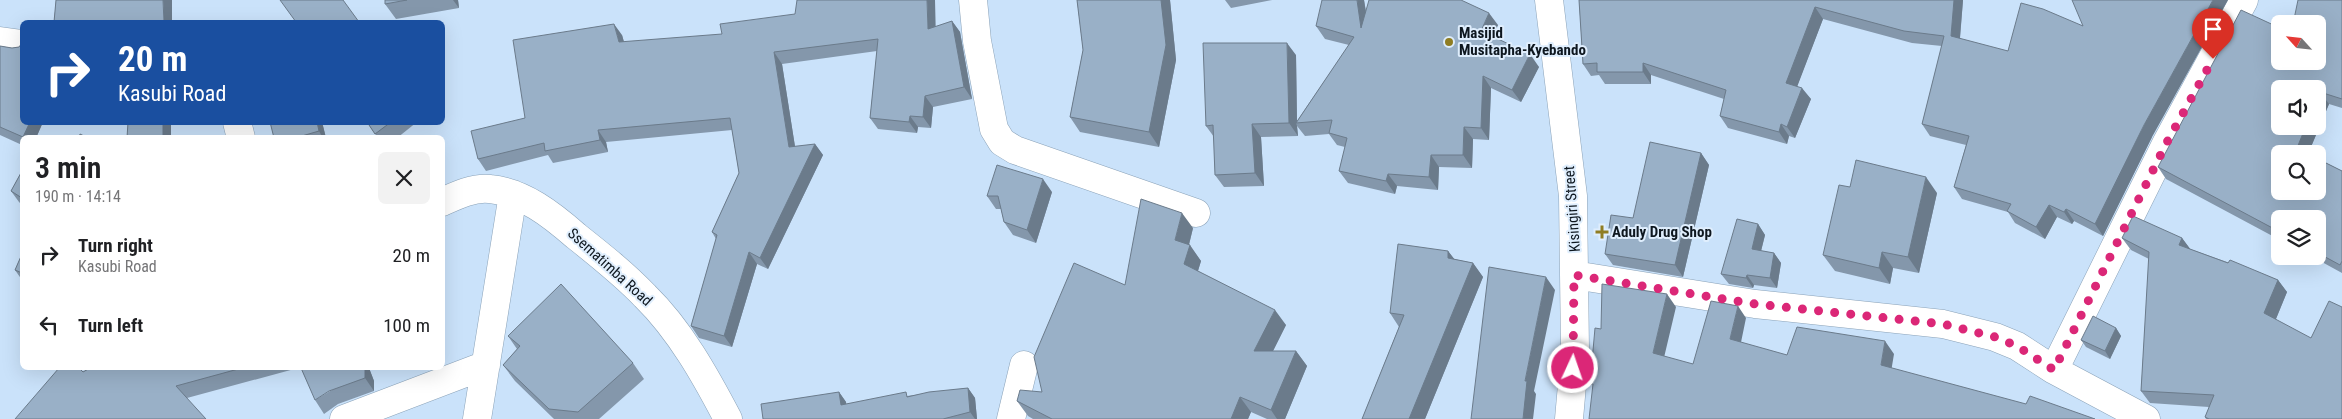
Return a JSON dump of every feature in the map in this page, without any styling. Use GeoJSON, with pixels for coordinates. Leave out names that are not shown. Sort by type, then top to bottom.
{"type":"FeatureCollection","features":[{"type":"Feature","properties":{"kind":"street"},"geometry":{"type":"LineString","coordinates":[[973,0],[977,41],[994,129],[1002,142],[1016,150],[1196,213]]}},
{"type":"Feature","properties":{"kind":"street","name":"Kisingiri Street"},"geometry":{"type":"LineString","coordinates":[[1549,0],[1573,196],[1575,351],[1569,419]]}},
{"type":"Feature","properties":{"kind":"street"},"geometry":{"type":"LineString","coordinates":[[2054,370],[2166,144],[2244,0]]}},
{"type":"Feature","properties":{"kind":"street"},"geometry":{"type":"LineString","coordinates":[[0,41],[20,44]]}},
{"type":"Feature","properties":{"kind":"street","name":"Ssematimba Road"},"geometry":{"type":"LineString","coordinates":[[445,201],[468,191],[487,188],[513,194],[556,219],[646,297],[685,345],[728,419]]}},
{"type":"Feature","properties":{"kind":"street"},"geometry":{"type":"LineString","coordinates":[[477,419],[513,194]]}},
{"type":"Feature","properties":{"kind":"street"},"geometry":{"type":"LineString","coordinates":[[1574,275],[1755,304],[1952,326],[1995,337],[2017,346],[2054,370],[2146,419]]}},
{"type":"Feature","properties":{"kind":"street"},"geometry":{"type":"LineString","coordinates":[[344,419],[486,365]]}},
{"type":"Feature","properties":{"kind":"street"},"geometry":{"type":"LineString","coordinates":[[1010,419],[1024,365]]}},
{"type":"Feature","properties":{"kind":"building"},"geometry":{"type":"Polygon","coordinates":[[[56,0],[163,0],[164,20],[54,20],[56,0]]]}},
{"type":"Feature","properties":{"kind":"building"},"geometry":{"type":"Polygon","coordinates":[[[280,0],[343,0],[358,20],[295,20],[280,0]]]}},
{"type":"Feature","properties":{"kind":"building"},"geometry":{"type":"Polygon","coordinates":[[[385,0],[407,0],[385,4],[385,0]]]}},
{"type":"Feature","properties":{"kind":"building"},"geometry":{"type":"Polygon","coordinates":[[[797,0],[927,0],[928,29],[952,21],[964,87],[925,96],[923,117],[910,116],[909,122],[870,118],[878,39],[774,52],[789,147],[815,144],[760,258],[749,252],[724,336],[691,326],[717,235],[712,232],[739,173],[730,118],[598,130],[600,140],[545,151],[544,143],[478,159],[471,131],[525,118],[513,40],[614,24],[619,42],[722,34],[720,24],[795,14],[797,0]]]}},
{"type":"Feature","properties":{"kind":"building"},"geometry":{"type":"Polygon","coordinates":[[[1077,0],[1161,0],[1166,45],[1149,132],[1070,117],[1083,50],[1077,0]]]}},
{"type":"Feature","properties":{"kind":"building"},"geometry":{"type":"Polygon","coordinates":[[[1322,0],[1357,0],[1361,28],[1369,0],[1461,0],[1489,13],[1481,31],[1530,54],[1512,90],[1483,76],[1481,128],[1464,127],[1463,155],[1431,155],[1429,177],[1388,174],[1386,181],[1339,171],[1347,138],[1329,133],[1332,120],[1296,123],[1354,37],[1316,26],[1322,0]]]}},
{"type":"Feature","properties":{"kind":"building"},"geometry":{"type":"Polygon","coordinates":[[[1579,0],[1954,0],[1951,36],[2008,51],[2021,3],[2043,9],[2083,26],[2072,0],[2213,0],[2144,125],[2095,224],[2066,209],[2064,212],[2049,205],[2036,227],[2007,211],[2011,204],[1954,187],[1969,136],[1922,124],[1944,36],[1904,31],[1815,7],[1786,83],[1802,88],[1787,127],[1781,124],[1779,132],[1720,116],[1726,90],[1643,63],[1643,72],[1597,72],[1597,63],[1583,64],[1579,0]]]}},
{"type":"Feature","properties":{"kind":"building"},"geometry":{"type":"Polygon","coordinates":[[[2298,0],[2342,0],[2342,99],[2326,94],[2326,80],[2271,80],[2271,135],[2302,135],[2298,145],[2271,145],[2271,200],[2326,200],[2326,163],[2342,171],[2342,261],[2340,265],[2326,257],[2326,210],[2271,210],[2271,227],[2158,167],[2241,10],[2271,24],[2271,70],[2326,70],[2326,15],[2295,15],[2298,0]]]}},
{"type":"Feature","properties":{"kind":"building"},"geometry":{"type":"Polygon","coordinates":[[[1203,43],[1287,43],[1289,123],[1252,124],[1255,173],[1215,175],[1213,125],[1206,126],[1203,43]]]}},
{"type":"Feature","properties":{"kind":"building"},"geometry":{"type":"Polygon","coordinates":[[[0,46],[20,46],[20,125],[29,125],[24,135],[20,136],[0,127],[0,46]]]}},
{"type":"Feature","properties":{"kind":"building"},"geometry":{"type":"Polygon","coordinates":[[[128,125],[163,125],[163,135],[127,135],[128,125]]]}},
{"type":"Feature","properties":{"kind":"building"},"geometry":{"type":"Polygon","coordinates":[[[271,125],[318,125],[319,131],[305,135],[273,135],[271,125]]]}},
{"type":"Feature","properties":{"kind":"building"},"geometry":{"type":"Polygon","coordinates":[[[369,125],[387,125],[375,134],[369,125]]]}},
{"type":"Feature","properties":{"kind":"building"},"geometry":{"type":"Polygon","coordinates":[[[1650,142],[1701,153],[1675,265],[1605,254],[1611,215],[1633,218],[1650,142]]]}},
{"type":"Feature","properties":{"kind":"building"},"geometry":{"type":"Polygon","coordinates":[[[1856,160],[1926,177],[1908,257],[1882,252],[1879,268],[1823,255],[1839,185],[1850,187],[1856,160]]]}},
{"type":"Feature","properties":{"kind":"building"},"geometry":{"type":"Polygon","coordinates":[[[997,165],[1043,179],[1027,230],[1004,222],[998,196],[987,196],[997,165]]]}},
{"type":"Feature","properties":{"kind":"building"},"geometry":{"type":"Polygon","coordinates":[[[20,175],[20,197],[11,191],[20,175]]]}},
{"type":"Feature","properties":{"kind":"building"},"geometry":{"type":"Polygon","coordinates":[[[1141,199],[1182,213],[1175,240],[1190,245],[1184,264],[1275,310],[1254,351],[1296,351],[1271,410],[1240,397],[1231,419],[1052,419],[1017,401],[1020,390],[1042,392],[1034,357],[1074,263],[1125,285],[1141,199]]]}},
{"type":"Feature","properties":{"kind":"building"},"geometry":{"type":"Polygon","coordinates":[[[2133,216],[2182,238],[2179,245],[2228,263],[2230,260],[2278,280],[2264,313],[2311,338],[2329,301],[2342,307],[2342,419],[2209,419],[2205,417],[2214,395],[2141,391],[2149,252],[2122,238],[2133,216]]]}},
{"type":"Feature","properties":{"kind":"building"},"geometry":{"type":"Polygon","coordinates":[[[1737,219],[1758,224],[1752,249],[1774,253],[1770,278],[1747,275],[1746,278],[1721,274],[1737,219]]]}},
{"type":"Feature","properties":{"kind":"building"},"geometry":{"type":"Polygon","coordinates":[[[1398,244],[1448,251],[1448,258],[1473,263],[1409,419],[1362,419],[1404,315],[1390,313],[1398,244]]]}},
{"type":"Feature","properties":{"kind":"building"},"geometry":{"type":"Polygon","coordinates":[[[20,259],[20,272],[15,270],[20,259]]]}},
{"type":"Feature","properties":{"kind":"building"},"geometry":{"type":"Polygon","coordinates":[[[1489,267],[1546,277],[1525,381],[1527,381],[1523,419],[1471,419],[1489,267]]]}},
{"type":"Feature","properties":{"kind":"building"},"geometry":{"type":"Polygon","coordinates":[[[561,284],[633,363],[578,412],[549,409],[503,365],[520,346],[508,336],[561,284]]]}},
{"type":"Feature","properties":{"kind":"building"},"geometry":{"type":"Polygon","coordinates":[[[1602,284],[1667,294],[1653,353],[1693,364],[1711,301],[1738,306],[1730,339],[1787,355],[1797,327],[1885,341],[1881,365],[2026,404],[2030,396],[2095,419],[1589,419],[1593,384],[1590,384],[1595,328],[1601,329],[1602,284]]]}},
{"type":"Feature","properties":{"kind":"building"},"geometry":{"type":"Polygon","coordinates":[[[2093,316],[2116,328],[2105,351],[2081,340],[2093,316]]]}},
{"type":"Feature","properties":{"kind":"building"},"geometry":{"type":"Polygon","coordinates":[[[57,370],[81,370],[83,372],[86,370],[235,370],[176,386],[206,419],[15,419],[57,370]]]}},
{"type":"Feature","properties":{"kind":"building"},"geometry":{"type":"Polygon","coordinates":[[[302,370],[365,370],[365,378],[329,391],[315,400],[302,370]]]}},
{"type":"Feature","properties":{"kind":"building"},"geometry":{"type":"Polygon","coordinates":[[[968,388],[970,412],[943,419],[763,419],[761,404],[839,392],[841,405],[906,392],[907,397],[929,392],[968,388]]]}},
{"type":"Feature","properties":{"kind":"place","name":"Masijid Musitapha-Kyebando"},"geometry":{"type":"Point","coordinates":[1449,42]}},
{"type":"Feature","properties":{"kind":"place","name":"Aduly Drug Shop"},"geometry":{"type":"Point","coordinates":[1602,232]}},
{"type":"Feature","properties":{"kind":"route"},"geometry":{"type":"LineString","coordinates":[[1573,368],[1575,351],[1574,275],[1755,304],[1943,324],[1995,337],[2017,346],[2054,370],[2108,265],[2166,144],[2213,59]]}}]}
